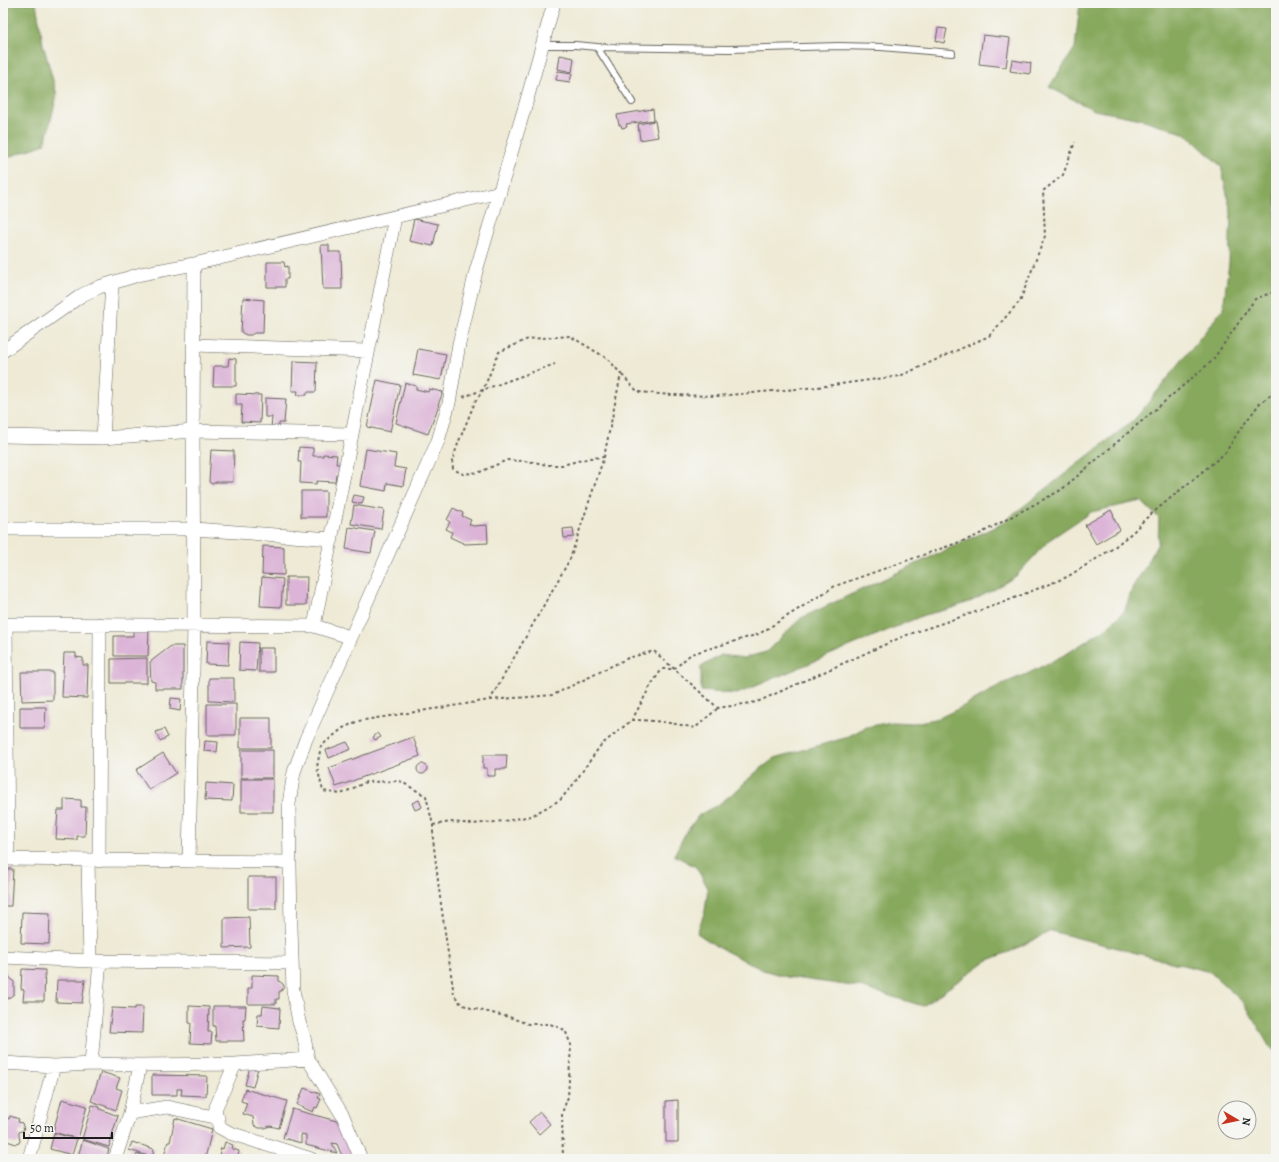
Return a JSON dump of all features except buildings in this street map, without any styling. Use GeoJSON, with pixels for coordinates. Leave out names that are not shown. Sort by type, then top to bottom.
{"type":"FeatureCollection","features":[{"type":"Feature","properties":{"kind":"street"},"geometry":{"type":"LineString","coordinates":[[361,1159],[343,1116],[308,1059],[296,1006],[292,963],[289,804],[294,772],[306,739],[350,637],[432,456],[442,429],[459,344],[476,271],[554,3]]}},
{"type":"Feature","properties":{"kind":"street"},"geometry":{"type":"LineString","coordinates":[[3,351],[82,295],[112,283],[141,274],[194,264],[500,192]]}},
{"type":"Feature","properties":{"kind":"street"},"geometry":{"type":"LineString","coordinates":[[314,626],[395,217]]}},
{"type":"Feature","properties":{"kind":"street"},"geometry":{"type":"LineString","coordinates":[[189,862],[194,625],[194,264]]}},
{"type":"Feature","properties":{"kind":"street"},"geometry":{"type":"LineString","coordinates":[[103,438],[112,283]]}},
{"type":"Feature","properties":{"kind":"street"},"geometry":{"type":"LineString","coordinates":[[194,345],[368,351]]}},
{"type":"Feature","properties":{"kind":"street"},"geometry":{"type":"LineString","coordinates":[[3,436],[103,438],[193,431],[351,434]]}},
{"type":"Feature","properties":{"kind":"street"},"geometry":{"type":"LineString","coordinates":[[3,529],[194,529],[332,539]]}},
{"type":"Feature","properties":{"kind":"street"},"geometry":{"type":"LineString","coordinates":[[290,862],[5,859],[4,624],[314,626],[350,637]]}},
{"type":"Feature","properties":{"kind":"street"},"geometry":{"type":"LineString","coordinates":[[91,1064],[95,961],[94,860],[100,624]]}},
{"type":"Feature","properties":{"kind":"street"},"geometry":{"type":"LineString","coordinates":[[3,957],[95,961],[292,963]]}},
{"type":"Feature","properties":{"kind":"street"},"geometry":{"type":"LineString","coordinates":[[3,1063],[54,1066],[91,1064],[140,1066],[235,1064],[308,1059]]}},
{"type":"Feature","properties":{"kind":"street"},"geometry":{"type":"LineString","coordinates":[[235,1064],[216,1107],[215,1116],[218,1118],[219,1127],[230,1133],[311,1159]]}},
{"type":"Feature","properties":{"kind":"street"},"geometry":{"type":"LineString","coordinates":[[29,1159],[54,1066]]}},
{"type":"Feature","properties":{"kind":"street"},"geometry":{"type":"LineString","coordinates":[[115,1159],[130,1113],[140,1066]]}},
{"type":"Feature","properties":{"kind":"street"},"geometry":{"type":"LineString","coordinates":[[130,1113],[167,1107],[218,1118]]}},
{"type":"Feature","properties":{"kind":"lane"},"geometry":{"type":"LineString","coordinates":[[543,45],[729,49],[846,46],[881,47],[952,53]]}},
{"type":"Feature","properties":{"kind":"lane"},"geometry":{"type":"LineString","coordinates":[[597,47],[632,102]]}},
{"type":"Feature","properties":{"kind":"path"},"geometry":{"type":"LineString","coordinates":[[604,457],[555,465],[507,460],[480,472],[463,474],[454,469],[452,461],[475,402],[483,390],[499,352],[528,339],[570,336],[608,359],[638,392],[672,395],[718,396],[818,387],[900,376],[989,336],[1020,301],[1045,236],[1043,191],[1063,175],[1075,142]]}},
{"type":"Feature","properties":{"kind":"path"},"geometry":{"type":"LineString","coordinates":[[433,825],[450,822],[473,824],[505,821],[531,816],[560,800],[600,745],[632,720],[650,685],[662,669],[674,669],[691,654],[759,634],[835,586],[974,537],[1061,490],[1212,361],[1255,299],[1276,291]]}},
{"type":"Feature","properties":{"kind":"path"},"geometry":{"type":"LineString","coordinates":[[448,403],[555,364]]}},
{"type":"Feature","properties":{"kind":"path"},"geometry":{"type":"LineString","coordinates":[[490,700],[570,559],[604,457],[621,374]]}},
{"type":"Feature","properties":{"kind":"path"},"geometry":{"type":"LineString","coordinates":[[632,720],[677,723],[695,728],[718,708],[757,702],[904,636],[999,604],[1067,577],[1112,549],[1134,531],[1144,520],[1226,453],[1239,431],[1260,404],[1276,391]]}},
{"type":"Feature","properties":{"kind":"path"},"geometry":{"type":"LineString","coordinates":[[563,1159],[562,1113],[568,1097],[571,1045],[565,1030],[550,1024],[528,1024],[509,1016],[472,1008],[461,1004],[454,996],[440,897],[433,839],[433,825],[426,796],[400,781],[366,782],[341,794],[324,791],[317,768],[321,746],[343,728],[358,721],[490,700],[553,695],[628,658],[654,651],[718,708]]}},
{"type":"Feature","properties":{"kind":"green space"},"geometry":{"type":"Polygon","coordinates":[[[3,3],[36,3],[43,44],[57,95],[45,144],[3,159],[3,3]]]}},
{"type":"Feature","properties":{"kind":"green space"},"geometry":{"type":"Polygon","coordinates":[[[1080,3],[1276,3],[1276,1052],[1269,1046],[1245,1004],[1210,972],[1051,931],[1009,952],[986,961],[923,1006],[860,987],[787,977],[763,970],[716,946],[697,933],[705,911],[708,888],[696,867],[674,855],[685,834],[699,815],[719,804],[775,758],[845,738],[866,727],[891,722],[914,723],[939,718],[1004,683],[1025,675],[1068,653],[1108,627],[1125,610],[1133,586],[1158,543],[1159,518],[1141,501],[1091,512],[1049,540],[1016,576],[972,601],[949,609],[924,615],[737,694],[701,691],[701,667],[721,655],[744,658],[766,652],[801,618],[1001,524],[1135,419],[1223,309],[1229,263],[1231,213],[1221,166],[1186,134],[1141,119],[1094,110],[1049,87],[1075,48],[1080,3]]]}}]}
